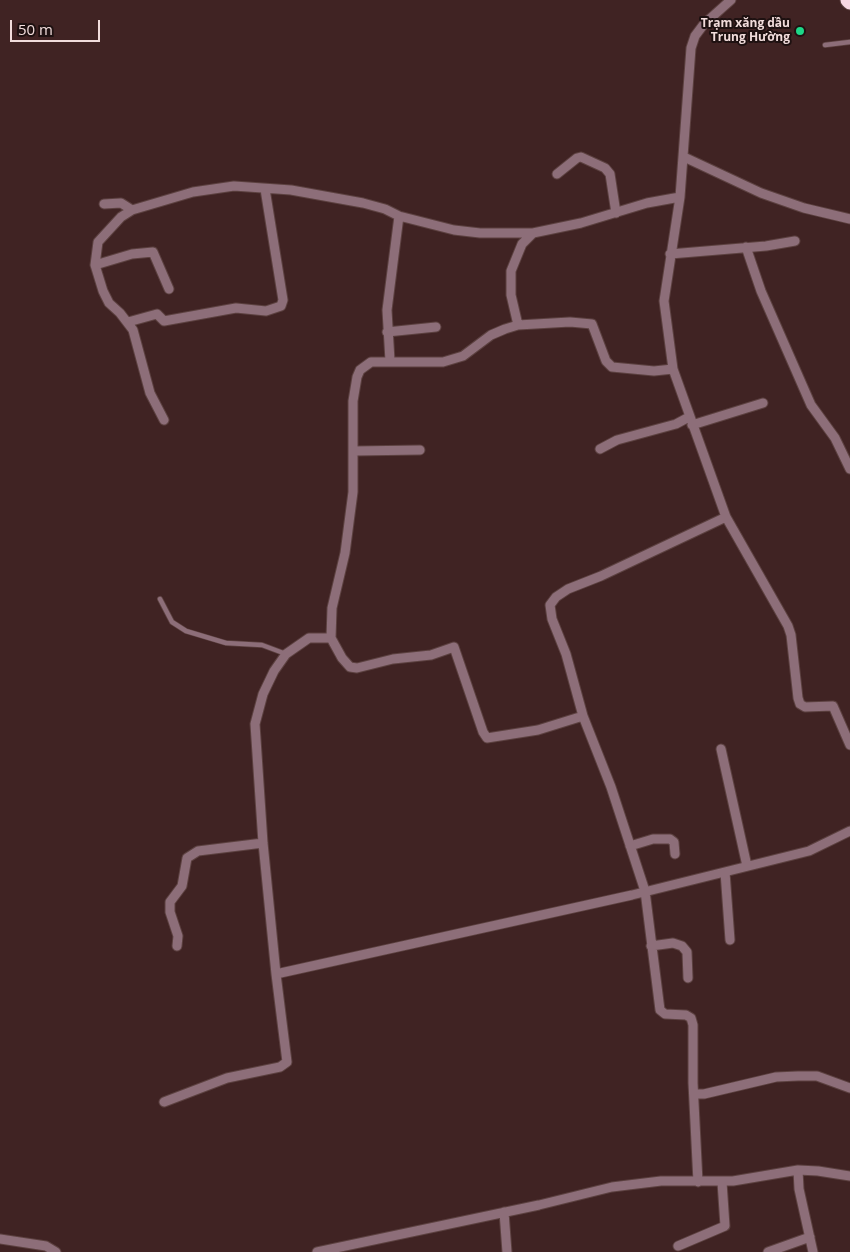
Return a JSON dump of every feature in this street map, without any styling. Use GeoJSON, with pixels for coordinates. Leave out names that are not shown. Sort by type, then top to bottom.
{"type":"FeatureCollection","features":[{"type":"Feature","properties":{"kind":"street"},"geometry":{"type":"LineString","coordinates":[[732,0],[704,24],[695,36],[692,48],[680,198],[664,300],[673,369],[690,421],[726,517],[788,626],[791,635],[800,704],[805,707],[833,706],[850,744]]}},
{"type":"Feature","properties":{"kind":"street"},"geometry":{"type":"LineString","coordinates":[[684,157],[761,193],[804,208],[850,219]]}},
{"type":"Feature","properties":{"kind":"street"},"geometry":{"type":"LineString","coordinates":[[557,174],[577,158],[605,168],[610,174],[616,213]]}},
{"type":"Feature","properties":{"kind":"street"},"geometry":{"type":"LineString","coordinates":[[164,420],[150,393],[133,330],[128,322],[109,303],[95,265],[98,242],[121,217],[132,210],[211,188],[234,186],[291,190],[363,203],[385,208],[399,216],[454,230],[480,233],[532,233],[562,228],[647,203],[680,198]]}},
{"type":"Feature","properties":{"kind":"street"},"geometry":{"type":"LineString","coordinates":[[128,322],[157,314],[163,321],[236,308],[266,311],[281,306],[283,300],[265,189]]}},
{"type":"Feature","properties":{"kind":"street"},"geometry":{"type":"LineString","coordinates":[[104,204],[121,203],[132,210]]}},
{"type":"Feature","properties":{"kind":"street"},"geometry":{"type":"LineString","coordinates":[[390,361],[387,310],[399,216]]}},
{"type":"Feature","properties":{"kind":"street"},"geometry":{"type":"LineString","coordinates":[[518,325],[511,295],[511,271],[522,244],[532,233]]}},
{"type":"Feature","properties":{"kind":"street"},"geometry":{"type":"LineString","coordinates":[[670,254],[795,241]]}},
{"type":"Feature","properties":{"kind":"street"},"geometry":{"type":"LineString","coordinates":[[746,247],[761,290],[811,405],[838,444],[850,469]]}},
{"type":"Feature","properties":{"kind":"street"},"geometry":{"type":"LineString","coordinates":[[95,265],[132,254],[153,252],[169,289]]}},
{"type":"Feature","properties":{"kind":"street"},"geometry":{"type":"LineString","coordinates":[[583,716],[538,730],[487,738],[482,732],[454,647],[431,655],[393,659],[353,668],[342,658],[331,638],[332,608],[349,527],[353,492],[353,401],[357,377],[360,370],[370,362],[443,362],[454,360],[463,356],[491,335],[518,325],[591,323],[606,361],[612,367],[654,371],[673,369]]}},
{"type":"Feature","properties":{"kind":"street"},"geometry":{"type":"LineString","coordinates":[[387,332],[436,327]]}},
{"type":"Feature","properties":{"kind":"street"},"geometry":{"type":"LineString","coordinates":[[600,449],[617,440],[763,403]]}},
{"type":"Feature","properties":{"kind":"street"},"geometry":{"type":"LineString","coordinates":[[354,451],[420,450]]}},
{"type":"Feature","properties":{"kind":"street"},"geometry":{"type":"LineString","coordinates":[[698,1182],[694,1094],[694,1025],[691,1018],[686,1015],[665,1014],[660,1010],[645,891],[583,716],[566,654],[552,619],[550,605],[556,597],[726,517]]}},
{"type":"Feature","properties":{"kind":"street"},"geometry":{"type":"LineString","coordinates":[[164,1102],[227,1078],[280,1067],[287,1062],[263,844],[255,724],[263,694],[274,671],[286,654],[309,638],[331,638]]}},
{"type":"Feature","properties":{"kind":"street"},"geometry":{"type":"LineString","coordinates":[[721,749],[747,866]]}},
{"type":"Feature","properties":{"kind":"street"},"geometry":{"type":"LineString","coordinates":[[276,974],[725,872],[809,850],[850,832]]}},
{"type":"Feature","properties":{"kind":"street"},"geometry":{"type":"LineString","coordinates":[[630,846],[653,840],[670,839],[674,842],[675,854]]}},
{"type":"Feature","properties":{"kind":"street"},"geometry":{"type":"LineString","coordinates":[[177,946],[178,936],[170,912],[170,902],[182,886],[187,858],[198,850],[263,844]]}},
{"type":"Feature","properties":{"kind":"street"},"geometry":{"type":"LineString","coordinates":[[725,872],[730,940]]}},
{"type":"Feature","properties":{"kind":"street"},"geometry":{"type":"LineString","coordinates":[[651,946],[673,943],[682,946],[687,952],[688,978]]}},
{"type":"Feature","properties":{"kind":"street"},"geometry":{"type":"LineString","coordinates":[[694,1094],[704,1094],[776,1078],[798,1076],[817,1076],[850,1088]]}},
{"type":"Feature","properties":{"kind":"street"},"geometry":{"type":"LineString","coordinates":[[798,1170],[799,1189],[813,1252]]}},
{"type":"Feature","properties":{"kind":"street"},"geometry":{"type":"LineString","coordinates":[[317,1252],[612,1187],[661,1181],[722,1182],[798,1170],[850,1176]]}},
{"type":"Feature","properties":{"kind":"street"},"geometry":{"type":"LineString","coordinates":[[678,1246],[725,1226],[722,1182]]}},
{"type":"Feature","properties":{"kind":"street"},"geometry":{"type":"LineString","coordinates":[[504,1212],[507,1252]]}},
{"type":"Feature","properties":{"kind":"street"},"geometry":{"type":"LineString","coordinates":[[768,1252],[810,1237]]}},
{"type":"Feature","properties":{"kind":"street"},"geometry":{"type":"LineString","coordinates":[[0,1239],[46,1246],[56,1252]]}},
{"type":"Feature","properties":{"kind":"lane"},"geometry":{"type":"LineString","coordinates":[[825,44],[850,42]]}},
{"type":"Feature","properties":{"kind":"lane"},"geometry":{"type":"LineString","coordinates":[[160,599],[172,622],[186,631],[226,643],[262,645],[286,654]]}},
{"type":"Feature","properties":{"kind":"place","name":"Trạm xăng dầu Trung Hường"},"geometry":{"type":"Point","coordinates":[800,31]}}]}
